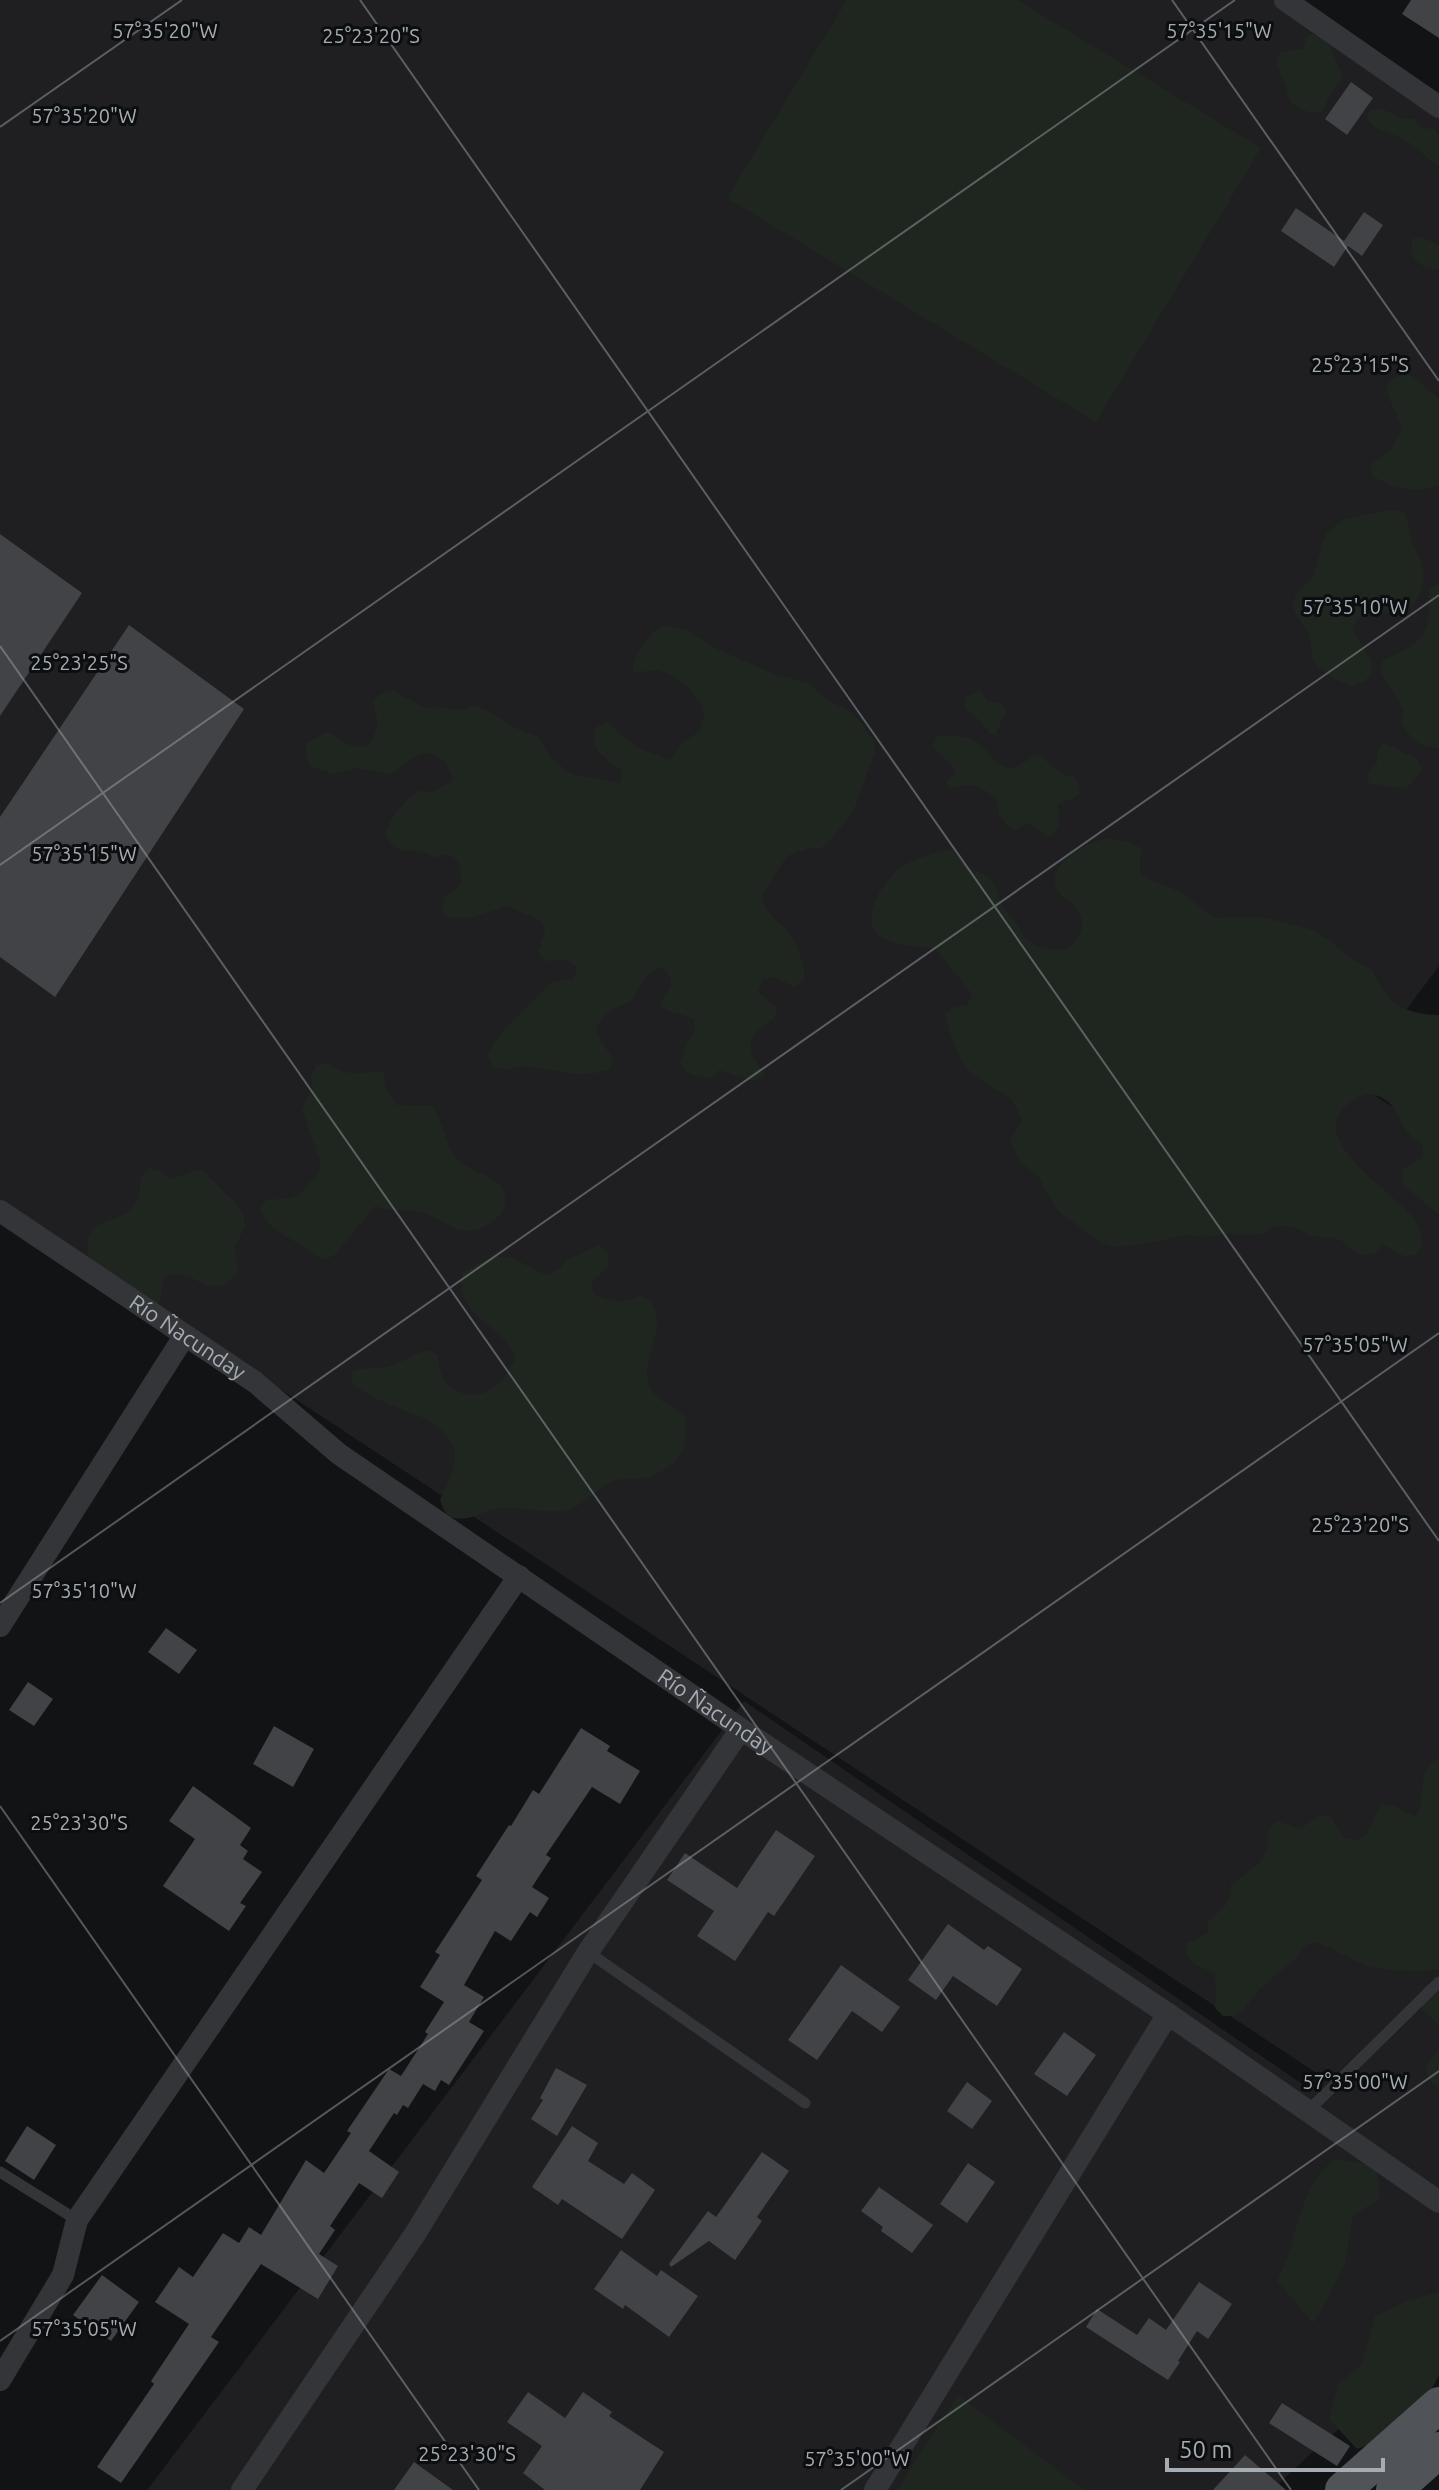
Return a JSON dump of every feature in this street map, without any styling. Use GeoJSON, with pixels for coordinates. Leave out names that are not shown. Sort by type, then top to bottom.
{"type":"FeatureCollection","features":[{"type":"Feature","properties":{"kind":"main road"},"geometry":{"type":"LineString","coordinates":[[1343,2490],[1439,2405]]}},
{"type":"Feature","properties":{"kind":"main road"},"geometry":{"type":"LineString","coordinates":[[1394,2490],[1439,2450]]}},
{"type":"Feature","properties":{"kind":"street"},"geometry":{"type":"LineString","coordinates":[[1285,0],[1439,107]]}},
{"type":"Feature","properties":{"kind":"street","name":"Río Ñacunday"},"geometry":{"type":"LineString","coordinates":[[0,1211],[255,1382],[339,1454],[741,1729],[1168,2014],[1439,2202]]}},
{"type":"Feature","properties":{"kind":"street"},"geometry":{"type":"LineString","coordinates":[[0,1626],[185,1335]]}},
{"type":"Feature","properties":{"kind":"street"},"geometry":{"type":"LineString","coordinates":[[0,2380],[63,2275],[77,2220],[519,1576]]}},
{"type":"Feature","properties":{"kind":"street"},"geometry":{"type":"LineString","coordinates":[[242,2490],[415,2234],[588,1952],[741,1729]]}},
{"type":"Feature","properties":{"kind":"street"},"geometry":{"type":"LineString","coordinates":[[875,2490],[1168,2014]]}},
{"type":"Feature","properties":{"kind":"lane"},"geometry":{"type":"LineString","coordinates":[[588,1952],[805,2103]]}},
{"type":"Feature","properties":{"kind":"lane"},"geometry":{"type":"LineString","coordinates":[[1308,2111],[1439,1982]]}},
{"type":"Feature","properties":{"kind":"lane"},"geometry":{"type":"LineString","coordinates":[[0,2172],[77,2220]]}},
{"type":"Feature","properties":{"kind":"shaded area"},"geometry":{"type":"Polygon","coordinates":[[[0,0],[1300,0],[1439,93],[1439,966],[1353,1081],[1439,1138],[1439,2344],[1272,2490],[147,2490],[744,1701],[1311,2090],[1318,2074],[0,1204],[0,0]]]}},
{"type":"Feature","properties":{"kind":"shaded area"},"geometry":{"type":"Polygon","coordinates":[[[847,0],[1017,0],[1261,148],[1096,422],[727,198],[847,0]]]}},
{"type":"Feature","properties":{"kind":"shaded area"},"geometry":{"type":"Polygon","coordinates":[[[1310,34],[1328,44],[1343,75],[1322,112],[1307,111],[1294,104],[1277,64],[1280,52],[1303,49],[1310,34]]]}},
{"type":"Feature","properties":{"kind":"shaded area"},"geometry":{"type":"Polygon","coordinates":[[[1380,108],[1402,118],[1414,119],[1423,128],[1435,129],[1439,135],[1439,167],[1407,141],[1370,123],[1368,112],[1380,108]]]}},
{"type":"Feature","properties":{"kind":"shaded area"},"geometry":{"type":"Polygon","coordinates":[[[1419,236],[1439,245],[1439,270],[1420,264],[1413,256],[1414,238],[1419,236]]]}},
{"type":"Feature","properties":{"kind":"shaded area"},"geometry":{"type":"Polygon","coordinates":[[[1406,374],[1416,378],[1439,399],[1439,485],[1422,490],[1397,487],[1372,476],[1371,464],[1390,451],[1402,431],[1386,387],[1394,378],[1406,374]]]}},
{"type":"Feature","properties":{"kind":"shaded area"},"geometry":{"type":"Polygon","coordinates":[[[1391,510],[1403,511],[1421,562],[1423,583],[1420,595],[1407,608],[1358,618],[1353,629],[1371,660],[1372,673],[1364,682],[1352,686],[1318,667],[1312,657],[1310,634],[1296,615],[1293,604],[1296,594],[1313,577],[1326,533],[1344,519],[1391,510]]]}},
{"type":"Feature","properties":{"kind":"shaded area"},"geometry":{"type":"Polygon","coordinates":[[[1439,583],[1439,748],[1421,744],[1408,733],[1401,721],[1404,710],[1380,671],[1383,660],[1411,646],[1422,636],[1428,622],[1430,588],[1439,583]]]}},
{"type":"Feature","properties":{"kind":"shaded area"},"geometry":{"type":"Polygon","coordinates":[[[662,626],[686,629],[717,649],[775,674],[809,684],[828,700],[849,711],[874,741],[874,754],[853,812],[821,848],[810,848],[787,856],[762,895],[770,914],[794,941],[805,979],[795,987],[774,977],[763,980],[758,992],[777,1007],[774,1019],[760,1028],[751,1043],[752,1054],[765,1076],[754,1081],[719,1070],[710,1078],[701,1077],[683,1067],[680,1063],[687,1041],[695,1031],[694,1020],[661,1007],[664,995],[671,987],[670,976],[662,967],[647,976],[632,1001],[611,1011],[599,1023],[596,1029],[600,1040],[614,1060],[608,1070],[578,1074],[525,1066],[504,1069],[492,1066],[488,1055],[503,1031],[550,984],[558,980],[573,980],[577,968],[568,960],[545,961],[538,952],[545,931],[541,921],[508,906],[474,917],[449,918],[441,909],[444,897],[461,882],[455,859],[448,855],[435,857],[423,852],[397,849],[389,841],[385,834],[387,828],[409,799],[420,790],[432,792],[452,781],[449,769],[441,759],[436,755],[424,754],[391,774],[356,768],[332,774],[310,766],[306,743],[327,732],[352,746],[370,745],[378,724],[373,701],[381,694],[393,691],[426,708],[462,710],[473,706],[485,709],[515,728],[538,737],[551,758],[571,774],[620,783],[622,771],[604,758],[596,747],[596,727],[608,723],[636,747],[670,760],[683,741],[701,727],[704,715],[701,704],[687,686],[656,670],[633,673],[642,647],[662,626]]]}},
{"type":"Feature","properties":{"kind":"shaded area"},"geometry":{"type":"Polygon","coordinates":[[[981,691],[988,701],[1001,703],[1005,707],[996,734],[990,734],[965,709],[965,698],[981,691]]]}},
{"type":"Feature","properties":{"kind":"shaded area"},"geometry":{"type":"Polygon","coordinates":[[[948,735],[974,740],[998,763],[1009,768],[1021,765],[1038,754],[1062,774],[1074,777],[1078,794],[1058,805],[1059,827],[1052,836],[1027,823],[1011,829],[999,816],[997,799],[981,788],[970,785],[948,787],[946,781],[955,775],[955,769],[933,748],[936,737],[948,735]]]}},
{"type":"Feature","properties":{"kind":"shaded area"},"geometry":{"type":"Polygon","coordinates":[[[1384,743],[1417,759],[1422,770],[1406,789],[1368,783],[1369,771],[1377,763],[1377,752],[1384,743]]]}},
{"type":"Feature","properties":{"kind":"shaded area"},"geometry":{"type":"Polygon","coordinates":[[[1109,838],[1142,849],[1141,874],[1185,895],[1214,918],[1261,917],[1310,929],[1331,941],[1351,959],[1372,969],[1383,990],[1397,1004],[1415,1012],[1439,1015],[1439,1215],[1401,1181],[1403,1169],[1423,1157],[1423,1145],[1409,1133],[1388,1102],[1366,1094],[1355,1099],[1339,1114],[1336,1130],[1342,1146],[1356,1163],[1416,1221],[1423,1245],[1416,1255],[1404,1256],[1383,1245],[1374,1254],[1363,1255],[1352,1251],[1344,1242],[1309,1236],[1287,1226],[1276,1226],[1266,1233],[1254,1235],[1184,1235],[1113,1247],[1102,1243],[1063,1215],[1055,1207],[1038,1176],[1020,1162],[1010,1141],[1022,1121],[1013,1102],[968,1069],[949,1029],[945,1013],[967,1005],[972,994],[935,949],[900,944],[880,936],[872,919],[876,898],[903,866],[951,849],[966,865],[992,882],[1003,907],[1027,940],[1046,948],[1064,949],[1078,938],[1082,920],[1076,908],[1059,893],[1055,883],[1056,873],[1061,864],[1079,849],[1109,838]]]}},
{"type":"Feature","properties":{"kind":"shaded area"},"geometry":{"type":"Polygon","coordinates":[[[327,1063],[349,1073],[384,1072],[385,1085],[396,1105],[432,1106],[459,1161],[501,1186],[505,1201],[500,1215],[485,1226],[468,1231],[417,1211],[387,1210],[375,1206],[335,1255],[324,1260],[280,1233],[260,1209],[266,1200],[291,1198],[317,1175],[321,1164],[302,1109],[312,1088],[311,1076],[316,1066],[327,1063]]]}},
{"type":"Feature","properties":{"kind":"shaded area"},"geometry":{"type":"Polygon","coordinates":[[[150,1168],[161,1171],[169,1179],[202,1170],[236,1203],[243,1214],[245,1226],[235,1247],[238,1272],[228,1282],[210,1286],[184,1276],[163,1278],[160,1302],[148,1306],[91,1268],[89,1236],[102,1223],[129,1211],[137,1199],[141,1177],[150,1168]]]}},
{"type":"Feature","properties":{"kind":"shaded area"},"geometry":{"type":"Polygon","coordinates":[[[599,1245],[609,1253],[608,1266],[591,1282],[594,1294],[611,1300],[622,1301],[640,1296],[651,1300],[657,1326],[647,1371],[648,1382],[657,1397],[685,1416],[683,1449],[664,1470],[642,1479],[611,1482],[570,1509],[553,1512],[502,1508],[466,1518],[451,1517],[440,1500],[454,1466],[454,1448],[449,1439],[428,1420],[374,1398],[352,1384],[351,1373],[390,1366],[428,1350],[438,1356],[443,1378],[454,1390],[475,1395],[490,1390],[502,1379],[515,1358],[501,1336],[465,1300],[461,1288],[462,1273],[490,1259],[504,1257],[549,1275],[567,1260],[599,1245]]]}},
{"type":"Feature","properties":{"kind":"shaded area"},"geometry":{"type":"Polygon","coordinates":[[[1439,1758],[1439,1969],[1409,1971],[1374,1967],[1314,1942],[1303,1947],[1296,1958],[1259,1990],[1244,2009],[1234,2016],[1223,2016],[1215,2008],[1214,1973],[1193,1964],[1186,1954],[1187,1943],[1208,1933],[1208,1922],[1227,1902],[1231,1884],[1263,1858],[1269,1828],[1278,1821],[1300,1829],[1319,1816],[1331,1816],[1343,1837],[1355,1840],[1366,1836],[1382,1804],[1394,1806],[1416,1817],[1424,1777],[1431,1763],[1439,1758]]]}},
{"type":"Feature","properties":{"kind":"shaded area"},"geometry":{"type":"Polygon","coordinates":[[[1439,1977],[1439,2025],[1422,2009],[1418,1997],[1424,1987],[1439,1977]]]}},
{"type":"Feature","properties":{"kind":"shaded area"},"geometry":{"type":"Polygon","coordinates":[[[1439,2049],[1439,2088],[1428,2079],[1426,2067],[1439,2049]]]}},
{"type":"Feature","properties":{"kind":"shaded area"},"geometry":{"type":"Polygon","coordinates":[[[1333,2159],[1376,2166],[1380,2198],[1353,2216],[1345,2263],[1313,2323],[1277,2281],[1309,2191],[1333,2159]]]}},
{"type":"Feature","properties":{"kind":"shaded area"},"geometry":{"type":"Polygon","coordinates":[[[1439,2292],[1439,2375],[1425,2402],[1395,2434],[1357,2449],[1329,2419],[1338,2385],[1362,2364],[1375,2316],[1410,2300],[1439,2292]]]}},
{"type":"Feature","properties":{"kind":"shaded area"},"geometry":{"type":"Polygon","coordinates":[[[958,2395],[1084,2490],[897,2490],[958,2395]]]}},
{"type":"Feature","properties":{"kind":"building"},"geometry":{"type":"Polygon","coordinates":[[[1411,0],[1439,0],[1439,38],[1402,14],[1411,0]]]}},
{"type":"Feature","properties":{"kind":"building"},"geometry":{"type":"Polygon","coordinates":[[[1351,82],[1373,98],[1347,135],[1325,119],[1351,82]]]}},
{"type":"Feature","properties":{"kind":"building"},"geometry":{"type":"Polygon","coordinates":[[[1296,208],[1344,241],[1364,212],[1383,225],[1362,256],[1348,246],[1334,267],[1281,231],[1296,208]]]}},
{"type":"Feature","properties":{"kind":"building"},"geometry":{"type":"Polygon","coordinates":[[[0,534],[82,593],[0,716],[0,534]]]}},
{"type":"Feature","properties":{"kind":"building"},"geometry":{"type":"Polygon","coordinates":[[[129,625],[244,709],[55,997],[0,957],[0,817],[129,625]]]}},
{"type":"Feature","properties":{"kind":"building"},"geometry":{"type":"Polygon","coordinates":[[[166,1628],[197,1650],[179,1674],[148,1652],[166,1628]]]}},
{"type":"Feature","properties":{"kind":"building"},"geometry":{"type":"Polygon","coordinates":[[[28,1682],[53,1699],[34,1726],[9,1710],[28,1682]]]}},
{"type":"Feature","properties":{"kind":"building"},"geometry":{"type":"Polygon","coordinates":[[[274,1726],[314,1749],[293,1787],[253,1764],[274,1726]]]}},
{"type":"Feature","properties":{"kind":"building"},"geometry":{"type":"Polygon","coordinates":[[[581,1728],[610,1746],[607,1751],[640,1771],[620,1804],[592,1787],[546,1855],[551,1858],[532,1887],[549,1898],[537,1917],[530,1912],[511,1941],[495,1931],[464,1985],[484,1997],[469,2022],[484,2031],[449,2085],[441,2080],[435,2091],[423,2084],[408,2108],[403,2105],[397,2115],[394,2113],[369,2151],[399,2172],[382,2198],[359,2183],[330,2226],[335,2230],[319,2254],[338,2266],[318,2299],[261,2264],[211,2337],[219,2342],[121,2483],[97,2467],[154,2384],[151,2381],[189,2324],[155,2302],[179,2267],[193,2277],[223,2233],[239,2243],[249,2227],[261,2235],[306,2160],[324,2173],[351,2133],[347,2131],[389,2069],[401,2076],[444,2002],[420,1987],[440,1955],[435,1952],[482,1880],[476,1876],[509,1825],[533,1790],[539,1794],[581,1728]]]}},
{"type":"Feature","properties":{"kind":"building"},"geometry":{"type":"Polygon","coordinates":[[[193,1786],[251,1828],[240,1845],[248,1851],[243,1859],[262,1872],[240,1903],[246,1906],[229,1931],[163,1886],[195,1839],[169,1821],[193,1786]]]}},
{"type":"Feature","properties":{"kind":"building"},"geometry":{"type":"Polygon","coordinates":[[[776,1830],[815,1856],[774,1916],[768,1912],[735,1961],[697,1936],[714,1911],[667,1880],[685,1853],[737,1888],[776,1830]]]}},
{"type":"Feature","properties":{"kind":"building"},"geometry":{"type":"Polygon","coordinates":[[[948,1924],[984,1950],[988,1946],[1022,1969],[997,2006],[953,1976],[936,2000],[908,1980],[948,1924]]]}},
{"type":"Feature","properties":{"kind":"building"},"geometry":{"type":"Polygon","coordinates":[[[841,1965],[900,2007],[882,2032],[852,2011],[817,2060],[788,2040],[841,1965]]]}},
{"type":"Feature","properties":{"kind":"building"},"geometry":{"type":"Polygon","coordinates":[[[1064,2032],[1096,2055],[1067,2096],[1034,2074],[1064,2032]]]}},
{"type":"Feature","properties":{"kind":"building"},"geometry":{"type":"Polygon","coordinates":[[[556,2068],[587,2085],[557,2136],[531,2119],[543,2100],[540,2098],[556,2068]]]}},
{"type":"Feature","properties":{"kind":"building"},"geometry":{"type":"Polygon","coordinates":[[[967,2082],[992,2101],[972,2129],[947,2111],[967,2082]]]}},
{"type":"Feature","properties":{"kind":"building"},"geometry":{"type":"Polygon","coordinates":[[[27,2126],[56,2145],[34,2180],[5,2161],[27,2126]]]}},
{"type":"Feature","properties":{"kind":"building"},"geometry":{"type":"Polygon","coordinates":[[[572,2126],[598,2143],[588,2161],[624,2184],[632,2173],[655,2190],[622,2239],[562,2199],[558,2205],[532,2187],[572,2126]]]}},
{"type":"Feature","properties":{"kind":"building"},"geometry":{"type":"Polygon","coordinates":[[[762,2152],[789,2171],[757,2217],[762,2221],[735,2260],[709,2241],[671,2267],[669,2264],[708,2211],[716,2217],[762,2152]]]}},
{"type":"Feature","properties":{"kind":"building"},"geometry":{"type":"Polygon","coordinates":[[[968,2163],[995,2182],[967,2223],[940,2204],[968,2163]]]}},
{"type":"Feature","properties":{"kind":"building"},"geometry":{"type":"Polygon","coordinates":[[[879,2187],[933,2225],[912,2253],[881,2231],[883,2227],[861,2211],[879,2187]]]}},
{"type":"Feature","properties":{"kind":"building"},"geometry":{"type":"Polygon","coordinates":[[[621,2250],[657,2276],[661,2270],[698,2296],[669,2337],[625,2305],[623,2309],[594,2289],[621,2250]]]}},
{"type":"Feature","properties":{"kind":"building"},"geometry":{"type":"Polygon","coordinates":[[[102,2275],[139,2302],[111,2341],[73,2315],[102,2275]]]}},
{"type":"Feature","properties":{"kind":"building"},"geometry":{"type":"Polygon","coordinates":[[[1199,2282],[1232,2304],[1208,2339],[1197,2331],[1168,2380],[1086,2327],[1097,2309],[1137,2335],[1149,2318],[1166,2330],[1199,2282]]]}},
{"type":"Feature","properties":{"kind":"building"},"geometry":{"type":"Polygon","coordinates":[[[528,2392],[565,2418],[583,2392],[612,2412],[609,2416],[664,2452],[640,2490],[545,2490],[523,2473],[542,2446],[507,2422],[528,2392]]]}},
{"type":"Feature","properties":{"kind":"building"},"geometry":{"type":"Polygon","coordinates":[[[1282,2403],[1350,2446],[1337,2466],[1269,2423],[1282,2403]]]}},
{"type":"Feature","properties":{"kind":"building"},"geometry":{"type":"Polygon","coordinates":[[[1245,2455],[1286,2490],[1213,2490],[1245,2455]]]}},
{"type":"Feature","properties":{"kind":"building"},"geometry":{"type":"Polygon","coordinates":[[[414,2462],[453,2490],[394,2490],[414,2462]]]}}]}
